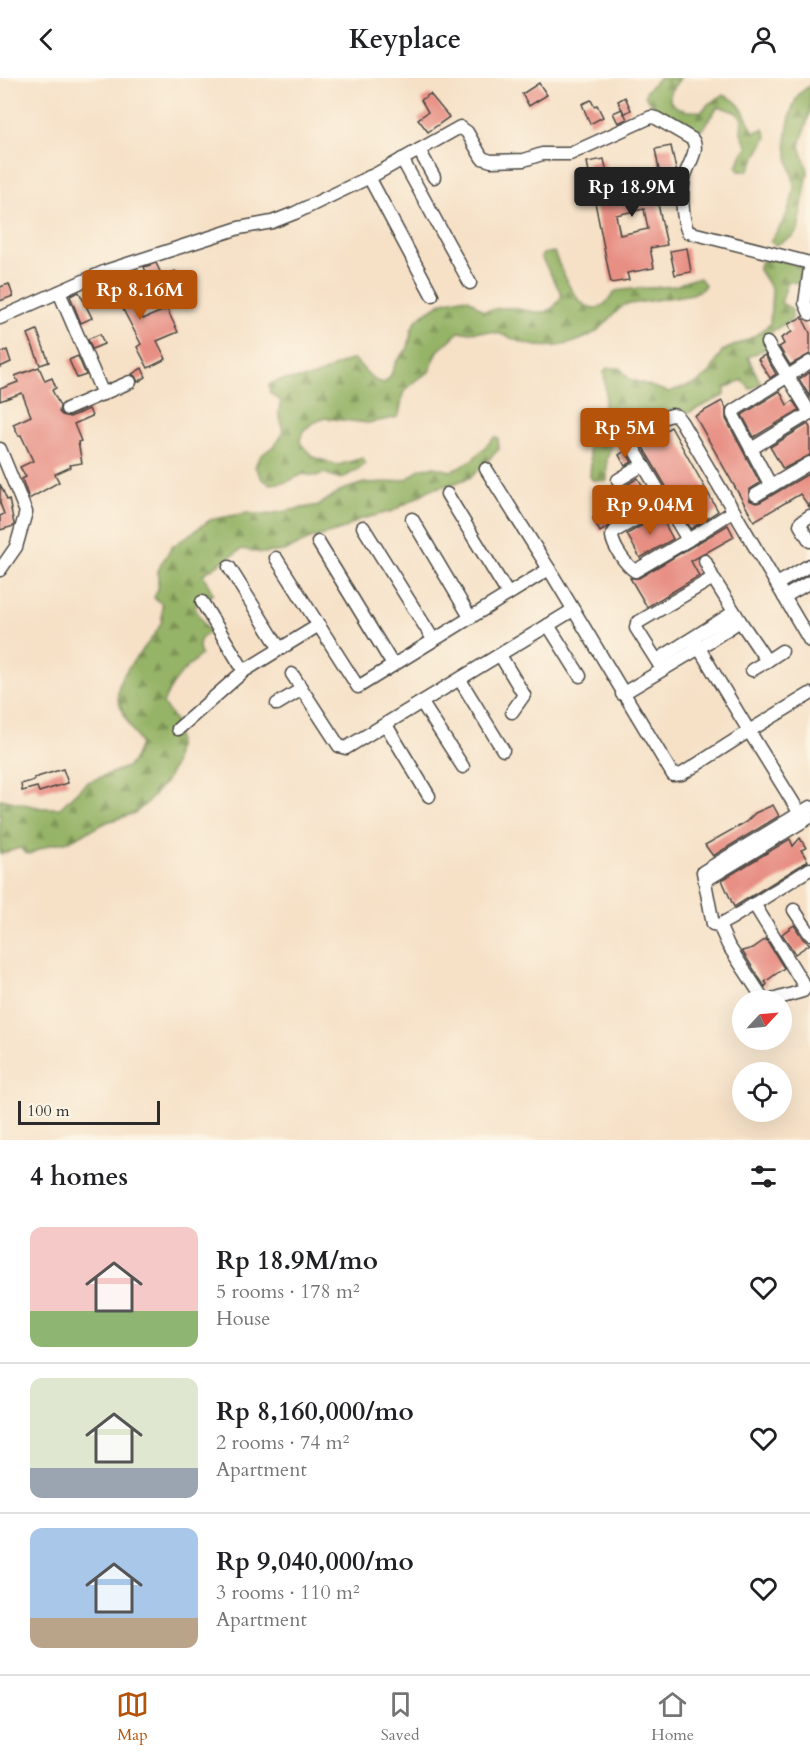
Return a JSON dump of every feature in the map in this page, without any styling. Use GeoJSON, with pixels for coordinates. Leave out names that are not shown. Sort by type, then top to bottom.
{"type":"FeatureCollection","features":[{"type":"Feature","properties":{"kind":"street"},"geometry":{"type":"LineString","coordinates":[[0,318],[106,271],[239,228],[272,222],[295,213],[369,177],[460,126],[467,132],[480,156],[487,160],[524,160],[546,154],[564,155],[611,137],[646,118],[656,118],[695,143],[684,178],[683,198],[687,231],[810,263]]}},
{"type":"Feature","properties":{"kind":"street"},"geometry":{"type":"LineString","coordinates":[[419,150],[434,177]]}},
{"type":"Feature","properties":{"kind":"street"},"geometry":{"type":"LineString","coordinates":[[402,159],[470,283]]}},
{"type":"Feature","properties":{"kind":"street"},"geometry":{"type":"LineString","coordinates":[[369,177],[432,295]]}},
{"type":"Feature","properties":{"kind":"street"},"geometry":{"type":"LineString","coordinates":[[810,268],[805,303],[810,314]]}},
{"type":"Feature","properties":{"kind":"street"},"geometry":{"type":"LineString","coordinates":[[59,292],[103,394]]}},
{"type":"Feature","properties":{"kind":"street"},"geometry":{"type":"LineString","coordinates":[[751,449],[810,413],[767,343]]}},
{"type":"Feature","properties":{"kind":"street"},"geometry":{"type":"LineString","coordinates":[[771,486],[733,415],[733,411],[810,362]]}},
{"type":"Feature","properties":{"kind":"street"},"geometry":{"type":"LineString","coordinates":[[67,409],[129,382]]}},
{"type":"Feature","properties":{"kind":"street"},"geometry":{"type":"LineString","coordinates":[[687,540],[625,435],[625,429],[675,414],[810,640]]}},
{"type":"Feature","properties":{"kind":"street"},"geometry":{"type":"LineString","coordinates":[[0,449],[26,512],[16,547],[0,570]]}},
{"type":"Feature","properties":{"kind":"street"},"geometry":{"type":"LineString","coordinates":[[756,495],[810,463]]}},
{"type":"Feature","properties":{"kind":"street"},"geometry":{"type":"LineString","coordinates":[[618,480],[643,465]]}},
{"type":"Feature","properties":{"kind":"street"},"geometry":{"type":"LineString","coordinates":[[486,469],[549,569],[672,776],[682,774],[810,694]]}},
{"type":"Feature","properties":{"kind":"street"},"geometry":{"type":"LineString","coordinates":[[447,494],[508,594]]}},
{"type":"Feature","properties":{"kind":"street"},"geometry":{"type":"LineString","coordinates":[[666,502],[615,531],[612,536],[630,568],[635,571],[734,511]]}},
{"type":"Feature","properties":{"kind":"street"},"geometry":{"type":"LineString","coordinates":[[810,516],[800,525],[810,541]]}},
{"type":"Feature","properties":{"kind":"street"},"geometry":{"type":"LineString","coordinates":[[412,519],[471,617]]}},
{"type":"Feature","properties":{"kind":"street"},"geometry":{"type":"LineString","coordinates":[[363,527],[434,639]]}},
{"type":"Feature","properties":{"kind":"street"},"geometry":{"type":"LineString","coordinates":[[318,542],[393,664]]}},
{"type":"Feature","properties":{"kind":"street"},"geometry":{"type":"LineString","coordinates":[[276,558],[358,687],[549,569]]}},
{"type":"Feature","properties":{"kind":"street"},"geometry":{"type":"LineString","coordinates":[[705,561],[713,578],[767,661]]}},
{"type":"Feature","properties":{"kind":"street"},"geometry":{"type":"LineString","coordinates":[[777,584],[810,565]]}},
{"type":"Feature","properties":{"kind":"street"},"geometry":{"type":"LineString","coordinates":[[229,567],[280,649]]}},
{"type":"Feature","properties":{"kind":"street"},"geometry":{"type":"LineString","coordinates":[[659,665],[636,628],[637,623],[713,578]]}},
{"type":"Feature","properties":{"kind":"street"},"geometry":{"type":"LineString","coordinates":[[784,597],[810,582]]}},
{"type":"Feature","properties":{"kind":"street"},"geometry":{"type":"LineString","coordinates":[[202,602],[244,671]]}},
{"type":"Feature","properties":{"kind":"street"},"geometry":{"type":"LineString","coordinates":[[292,674],[339,746],[346,748],[573,610]]}},
{"type":"Feature","properties":{"kind":"street"},"geometry":{"type":"LineString","coordinates":[[622,694],[659,665],[737,616]]}},
{"type":"Feature","properties":{"kind":"street"},"geometry":{"type":"LineString","coordinates":[[178,729],[244,671],[319,625]]}},
{"type":"Feature","properties":{"kind":"street"},"geometry":{"type":"LineString","coordinates":[[548,625],[580,676]]}},
{"type":"Feature","properties":{"kind":"street"},"geometry":{"type":"LineString","coordinates":[[696,643],[749,731],[806,814],[703,872],[712,922],[718,925],[728,945],[757,990]]}},
{"type":"Feature","properties":{"kind":"street"},"geometry":{"type":"LineString","coordinates":[[752,670],[782,651]]}},
{"type":"Feature","properties":{"kind":"street"},"geometry":{"type":"LineString","coordinates":[[500,655],[524,695],[513,712]]}},
{"type":"Feature","properties":{"kind":"street"},"geometry":{"type":"LineString","coordinates":[[460,680],[503,750]]}},
{"type":"Feature","properties":{"kind":"street"},"geometry":{"type":"LineString","coordinates":[[278,704],[303,689]]}},
{"type":"Feature","properties":{"kind":"street"},"geometry":{"type":"LineString","coordinates":[[422,703],[462,767]]}},
{"type":"Feature","properties":{"kind":"street"},"geometry":{"type":"LineString","coordinates":[[386,725],[429,796]]}},
{"type":"Feature","properties":{"kind":"street"},"geometry":{"type":"LineString","coordinates":[[718,925],[810,869]]}},
{"type":"Feature","properties":{"kind":"street"},"geometry":{"type":"LineString","coordinates":[[754,904],[805,987],[803,991],[792,994]]}},
{"type":"Feature","properties":{"kind":"street"},"geometry":{"type":"LineString","coordinates":[[794,910],[808,926]]}},
{"type":"Feature","properties":{"kind":"green space"},"geometry":{"type":"Polygon","coordinates":[[[659,78],[680,78],[670,92],[670,101],[680,109],[702,111],[708,104],[723,95],[735,101],[743,110],[754,132],[764,129],[767,137],[748,171],[739,171],[737,167],[742,154],[748,148],[741,133],[742,118],[735,112],[718,106],[703,129],[677,125],[663,115],[645,96],[646,91],[659,78]]]}},
{"type":"Feature","properties":{"kind":"green space"},"geometry":{"type":"Polygon","coordinates":[[[810,85],[810,111],[800,146],[808,171],[798,230],[792,237],[775,245],[770,241],[786,216],[794,187],[786,146],[789,122],[799,94],[810,85]]]}},
{"type":"Feature","properties":{"kind":"green space"},"geometry":{"type":"Polygon","coordinates":[[[554,252],[572,291],[586,306],[594,308],[605,304],[616,291],[673,286],[697,278],[700,278],[705,285],[693,294],[624,305],[594,333],[578,341],[561,345],[535,346],[492,332],[459,332],[438,351],[429,372],[416,380],[403,393],[399,415],[395,418],[368,423],[325,418],[313,423],[303,431],[301,444],[313,457],[338,465],[363,458],[365,463],[359,469],[341,479],[324,473],[316,476],[303,474],[287,482],[270,484],[262,479],[255,467],[257,461],[276,444],[283,431],[279,413],[281,401],[270,393],[269,385],[283,380],[308,378],[354,359],[374,380],[384,383],[390,377],[396,362],[408,348],[412,328],[418,318],[443,302],[461,298],[469,299],[483,311],[509,308],[534,312],[547,311],[557,303],[562,295],[541,257],[543,254],[554,252]]]}},
{"type":"Feature","properties":{"kind":"green space"},"geometry":{"type":"Polygon","coordinates":[[[769,258],[802,266],[798,283],[788,281],[781,303],[792,309],[792,319],[771,332],[769,347],[748,357],[761,384],[750,389],[742,380],[725,388],[725,395],[686,414],[680,409],[651,414],[618,424],[607,459],[607,481],[592,480],[588,448],[600,424],[606,395],[604,372],[607,368],[620,368],[629,379],[668,392],[695,384],[709,374],[722,351],[753,337],[770,324],[772,290],[759,270],[761,262],[769,258]]]}},
{"type":"Feature","properties":{"kind":"green space"},"geometry":{"type":"Polygon","coordinates":[[[495,437],[498,438],[499,449],[471,477],[431,489],[393,511],[358,520],[344,529],[307,540],[286,551],[262,553],[242,549],[203,574],[213,594],[195,605],[209,632],[200,642],[201,655],[179,677],[163,704],[175,720],[178,740],[174,765],[166,781],[135,813],[107,822],[69,841],[49,845],[29,854],[20,848],[0,854],[0,799],[42,808],[60,808],[86,783],[127,767],[133,761],[140,744],[122,710],[118,688],[127,669],[150,641],[161,623],[162,604],[154,598],[158,589],[158,571],[172,547],[210,520],[246,513],[264,515],[319,505],[342,490],[364,483],[407,479],[421,468],[434,467],[451,471],[472,460],[495,437]]]}},
{"type":"Feature","properties":{"kind":"building"},"geometry":{"type":"Polygon","coordinates":[[[539,83],[547,95],[529,106],[522,94],[539,83]]]}},
{"type":"Feature","properties":{"kind":"building"},"geometry":{"type":"Polygon","coordinates":[[[430,94],[449,117],[428,132],[418,119],[428,112],[421,100],[430,94]]]}},
{"type":"Feature","properties":{"kind":"building"},"geometry":{"type":"Polygon","coordinates":[[[625,97],[631,110],[624,114],[618,101],[625,97]]]}},
{"type":"Feature","properties":{"kind":"building"},"geometry":{"type":"Polygon","coordinates":[[[591,100],[594,106],[597,105],[603,117],[590,124],[582,104],[591,100]]]}},
{"type":"Feature","properties":{"kind":"building"},"geometry":{"type":"Polygon","coordinates":[[[622,109],[627,119],[618,123],[613,113],[622,109]]]}},
{"type":"Feature","properties":{"kind":"building"},"geometry":{"type":"Polygon","coordinates":[[[671,146],[677,174],[674,201],[658,204],[667,245],[650,248],[654,268],[627,273],[629,280],[611,283],[587,162],[604,159],[612,196],[662,186],[655,149],[671,146]],[[644,209],[616,215],[620,235],[648,229],[644,209]]]}},
{"type":"Feature","properties":{"kind":"building"},"geometry":{"type":"Polygon","coordinates":[[[687,248],[691,272],[675,275],[670,251],[687,248]]]}},
{"type":"Feature","properties":{"kind":"building"},"geometry":{"type":"Polygon","coordinates":[[[156,263],[163,278],[155,281],[152,274],[148,276],[144,267],[156,263]]]}},
{"type":"Feature","properties":{"kind":"building"},"geometry":{"type":"Polygon","coordinates":[[[175,271],[181,284],[171,289],[165,277],[175,271]]]}},
{"type":"Feature","properties":{"kind":"building"},"geometry":{"type":"Polygon","coordinates":[[[118,276],[125,290],[129,289],[143,319],[167,309],[178,332],[157,341],[166,359],[148,368],[137,347],[141,344],[117,298],[104,304],[95,285],[118,276]]]}},
{"type":"Feature","properties":{"kind":"building"},"geometry":{"type":"Polygon","coordinates":[[[9,284],[13,296],[0,301],[0,287],[9,284]]]}},
{"type":"Feature","properties":{"kind":"building"},"geometry":{"type":"Polygon","coordinates":[[[79,292],[92,318],[81,323],[70,296],[79,292]]]}},
{"type":"Feature","properties":{"kind":"building"},"geometry":{"type":"Polygon","coordinates":[[[802,317],[810,333],[810,354],[790,365],[779,347],[784,344],[781,338],[792,332],[788,324],[802,317]]]}},
{"type":"Feature","properties":{"kind":"building"},"geometry":{"type":"Polygon","coordinates":[[[37,330],[49,362],[40,365],[28,334],[37,330]]]}},
{"type":"Feature","properties":{"kind":"building"},"geometry":{"type":"Polygon","coordinates":[[[100,334],[104,344],[92,349],[88,339],[100,334]]]}},
{"type":"Feature","properties":{"kind":"building"},"geometry":{"type":"Polygon","coordinates":[[[7,350],[11,362],[0,367],[0,353],[7,350]]]}},
{"type":"Feature","properties":{"kind":"building"},"geometry":{"type":"Polygon","coordinates":[[[765,355],[776,374],[770,378],[758,359],[765,355]]]}},
{"type":"Feature","properties":{"kind":"building"},"geometry":{"type":"Polygon","coordinates":[[[78,356],[86,375],[77,378],[69,360],[78,356]]]}},
{"type":"Feature","properties":{"kind":"building"},"geometry":{"type":"Polygon","coordinates":[[[39,367],[45,381],[52,378],[56,388],[52,390],[62,415],[70,417],[89,409],[92,416],[74,424],[81,441],[78,442],[82,463],[70,465],[71,467],[55,474],[59,482],[29,499],[22,479],[26,477],[20,467],[33,461],[21,435],[19,436],[13,424],[31,416],[22,393],[0,401],[0,389],[18,382],[15,376],[39,367]]]}},
{"type":"Feature","properties":{"kind":"building"},"geometry":{"type":"Polygon","coordinates":[[[142,368],[146,377],[138,382],[132,374],[142,368]]]}},
{"type":"Feature","properties":{"kind":"building"},"geometry":{"type":"Polygon","coordinates":[[[810,372],[810,397],[799,379],[810,372]]]}},
{"type":"Feature","properties":{"kind":"building"},"geometry":{"type":"Polygon","coordinates":[[[780,391],[787,405],[793,401],[799,410],[754,437],[742,415],[780,391]]]}},
{"type":"Feature","properties":{"kind":"building"},"geometry":{"type":"Polygon","coordinates":[[[722,401],[726,408],[726,419],[760,483],[749,490],[749,500],[760,502],[810,473],[810,508],[800,494],[754,521],[695,416],[722,401]]]}},
{"type":"Feature","properties":{"kind":"building"},"geometry":{"type":"Polygon","coordinates":[[[808,424],[810,455],[783,469],[770,447],[808,424]]]}},
{"type":"Feature","properties":{"kind":"building"},"geometry":{"type":"Polygon","coordinates":[[[671,427],[718,511],[691,529],[641,444],[671,427]]]}},
{"type":"Feature","properties":{"kind":"building"},"geometry":{"type":"Polygon","coordinates":[[[625,451],[632,462],[625,466],[619,455],[625,451]]]}},
{"type":"Feature","properties":{"kind":"building"},"geometry":{"type":"Polygon","coordinates":[[[638,478],[651,501],[600,532],[593,518],[631,497],[625,486],[638,478]]]}},
{"type":"Feature","properties":{"kind":"building"},"geometry":{"type":"Polygon","coordinates":[[[0,484],[7,500],[9,499],[14,526],[0,530],[0,516],[4,514],[0,503],[0,484]]]}},
{"type":"Feature","properties":{"kind":"building"},"geometry":{"type":"Polygon","coordinates":[[[660,515],[673,539],[640,558],[627,534],[660,515]]]}},
{"type":"Feature","properties":{"kind":"building"},"geometry":{"type":"Polygon","coordinates":[[[728,525],[734,537],[691,561],[699,576],[647,607],[630,578],[639,578],[728,525]]]}},
{"type":"Feature","properties":{"kind":"building"},"geometry":{"type":"Polygon","coordinates":[[[63,769],[68,783],[39,792],[37,787],[22,791],[21,784],[63,769]]]}},
{"type":"Feature","properties":{"kind":"building"},"geometry":{"type":"Polygon","coordinates":[[[773,805],[779,816],[713,856],[705,845],[746,822],[755,813],[773,805]]]}},
{"type":"Feature","properties":{"kind":"building"},"geometry":{"type":"Polygon","coordinates":[[[800,838],[806,848],[801,850],[808,861],[734,907],[722,880],[790,839],[793,846],[800,838]]]}},
{"type":"Feature","properties":{"kind":"building"},"geometry":{"type":"Polygon","coordinates":[[[794,925],[803,939],[810,944],[795,954],[782,934],[794,925]]]}},
{"type":"Feature","properties":{"kind":"building"},"geometry":{"type":"Polygon","coordinates":[[[766,939],[784,968],[765,982],[767,984],[765,987],[742,951],[753,948],[766,939]]]}}]}
